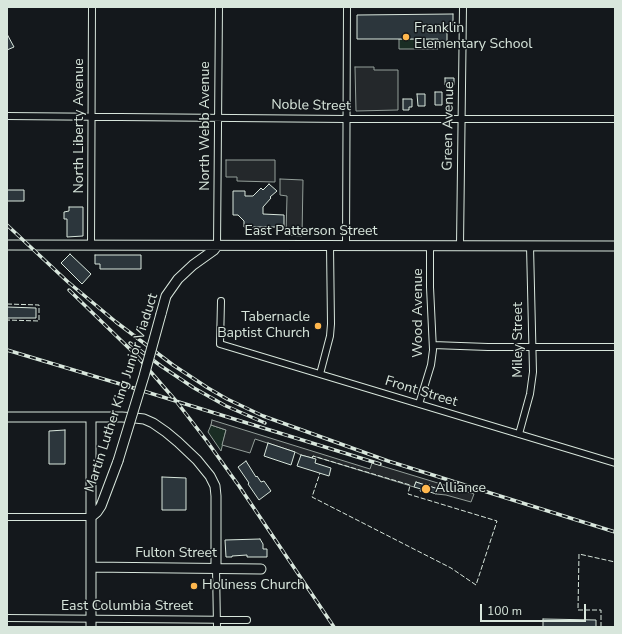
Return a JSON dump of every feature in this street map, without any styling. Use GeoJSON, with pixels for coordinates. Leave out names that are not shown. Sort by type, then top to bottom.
{"type":"FeatureCollection","features":[{"type":"Feature","properties":{"kind":"street","name":"North Liberty Avenue"},"geometry":{"type":"LineString","coordinates":[[91,246],[92,7]]}},
{"type":"Feature","properties":{"kind":"street","name":"North Webb Avenue"},"geometry":{"type":"LineString","coordinates":[[217,246],[219,7]]}},
{"type":"Feature","properties":{"kind":"street"},"geometry":{"type":"LineString","coordinates":[[346,246],[347,7]]}},
{"type":"Feature","properties":{"kind":"street","name":"Green Avenue"},"geometry":{"type":"LineString","coordinates":[[460,246],[463,7]]}},
{"type":"Feature","properties":{"kind":"street","name":"Noble Street"},"geometry":{"type":"LineString","coordinates":[[7,116],[346,119],[615,119]]}},
{"type":"Feature","properties":{"kind":"street","name":"East Patterson Street"},"geometry":{"type":"LineString","coordinates":[[7,245],[615,246]]}},
{"type":"Feature","properties":{"kind":"street","name":"Martin Luther King Junior Viaduct"},"geometry":{"type":"LineString","coordinates":[[91,517],[101,506],[118,461],[144,376],[166,296],[178,279],[217,246]]}},
{"type":"Feature","properties":{"kind":"street"},"geometry":{"type":"LineString","coordinates":[[320,374],[330,336],[331,324],[330,246]]}},
{"type":"Feature","properties":{"kind":"street","name":"Wood Avenue"},"geometry":{"type":"LineString","coordinates":[[419,404],[431,365],[433,345],[430,287],[430,246]]}},
{"type":"Feature","properties":{"kind":"street","name":"Miley Street"},"geometry":{"type":"LineString","coordinates":[[519,434],[532,383],[533,347],[530,246]]}},
{"type":"Feature","properties":{"kind":"street","name":"Front Street"},"geometry":{"type":"LineString","coordinates":[[221,300],[220,344],[615,463]]}},
{"type":"Feature","properties":{"kind":"street"},"geometry":{"type":"LineString","coordinates":[[433,345],[483,347],[615,347]]}},
{"type":"Feature","properties":{"kind":"street"},"geometry":{"type":"LineString","coordinates":[[7,417],[135,418],[152,423],[170,435],[190,452],[204,468],[215,486],[217,624]]}},
{"type":"Feature","properties":{"kind":"street"},"geometry":{"type":"LineString","coordinates":[[91,417],[91,623]]}},
{"type":"Feature","properties":{"kind":"street"},"geometry":{"type":"LineString","coordinates":[[7,516],[91,517]]}},
{"type":"Feature","properties":{"kind":"street","name":"Fulton Street"},"geometry":{"type":"LineString","coordinates":[[91,567],[261,569]]}},
{"type":"Feature","properties":{"kind":"street","name":"East Columbia Street"},"geometry":{"type":"LineString","coordinates":[[7,618],[91,623],[217,624],[247,620]]}},
{"type":"Feature","properties":{"kind":"green space"},"geometry":{"type":"Polygon","coordinates":[[[399,39],[438,39],[438,49],[399,49],[399,39]]]}},
{"type":"Feature","properties":{"kind":"green space"},"geometry":{"type":"Polygon","coordinates":[[[211,425],[226,430],[221,451],[208,432],[211,425]]]}},
{"type":"Feature","properties":{"kind":"shaded area"},"geometry":{"type":"Polygon","coordinates":[[[355,67],[374,67],[374,70],[398,70],[398,110],[356,111],[355,67]]]}},
{"type":"Feature","properties":{"kind":"shaded area"},"geometry":{"type":"Polygon","coordinates":[[[226,160],[275,160],[275,182],[237,181],[237,177],[226,177],[226,160]]]}},
{"type":"Feature","properties":{"kind":"shaded area"},"geometry":{"type":"Polygon","coordinates":[[[280,179],[303,180],[302,236],[286,235],[287,196],[280,195],[280,179]]]}},
{"type":"Feature","properties":{"kind":"shaded area"},"geometry":{"type":"Polygon","coordinates":[[[212,420],[370,469],[372,463],[474,494],[471,502],[446,495],[436,494],[438,489],[416,482],[414,487],[313,456],[312,458],[301,455],[255,439],[250,453],[222,445],[226,430],[211,425],[212,420]]]}},
{"type":"Feature","properties":{"kind":"building"},"geometry":{"type":"Polygon","coordinates":[[[453,14],[453,25],[447,25],[447,46],[438,46],[438,39],[357,39],[357,15],[453,14]]]}},
{"type":"Feature","properties":{"kind":"building"},"geometry":{"type":"Polygon","coordinates":[[[7,34],[14,47],[7,50],[7,34]]]}},
{"type":"Feature","properties":{"kind":"building"},"geometry":{"type":"Polygon","coordinates":[[[445,78],[454,78],[454,85],[445,85],[445,78]]]}},
{"type":"Feature","properties":{"kind":"building"},"geometry":{"type":"Polygon","coordinates":[[[435,92],[442,92],[442,105],[435,105],[435,92]]]}},
{"type":"Feature","properties":{"kind":"building"},"geometry":{"type":"Polygon","coordinates":[[[417,94],[425,94],[425,106],[418,106],[417,94]]]}},
{"type":"Feature","properties":{"kind":"building"},"geometry":{"type":"Polygon","coordinates":[[[403,99],[412,99],[412,107],[409,107],[409,110],[403,110],[403,99]]]}},
{"type":"Feature","properties":{"kind":"building"},"geometry":{"type":"Polygon","coordinates":[[[269,184],[277,191],[270,197],[271,198],[263,207],[263,214],[284,215],[284,227],[244,227],[244,221],[238,215],[233,215],[233,191],[245,191],[245,196],[253,196],[261,188],[263,190],[269,184]]]}},
{"type":"Feature","properties":{"kind":"building"},"geometry":{"type":"Polygon","coordinates":[[[7,190],[24,190],[24,201],[7,201],[7,190]]]}},
{"type":"Feature","properties":{"kind":"building"},"geometry":{"type":"Polygon","coordinates":[[[69,207],[83,207],[83,236],[67,237],[67,219],[64,219],[64,212],[69,211],[69,207]]]}},
{"type":"Feature","properties":{"kind":"building"},"geometry":{"type":"Polygon","coordinates":[[[70,254],[91,274],[82,284],[61,263],[70,254]]]}},
{"type":"Feature","properties":{"kind":"building"},"geometry":{"type":"Polygon","coordinates":[[[95,255],[141,255],[141,269],[100,269],[100,264],[95,264],[95,255]]]}},
{"type":"Feature","properties":{"kind":"building"},"geometry":{"type":"Polygon","coordinates":[[[7,307],[36,308],[36,318],[7,318],[7,307]]]}},
{"type":"Feature","properties":{"kind":"building"},"geometry":{"type":"Polygon","coordinates":[[[65,430],[65,464],[49,464],[49,431],[65,430]]]}},
{"type":"Feature","properties":{"kind":"building"},"geometry":{"type":"Polygon","coordinates":[[[268,443],[295,452],[291,465],[264,456],[268,443]]]}},
{"type":"Feature","properties":{"kind":"building"},"geometry":{"type":"Polygon","coordinates":[[[301,455],[316,459],[315,463],[331,468],[329,476],[297,466],[301,455]]]}},
{"type":"Feature","properties":{"kind":"building"},"geometry":{"type":"Polygon","coordinates":[[[246,461],[256,477],[257,476],[261,482],[264,481],[271,491],[259,500],[238,467],[246,461]]]}},
{"type":"Feature","properties":{"kind":"building"},"geometry":{"type":"Polygon","coordinates":[[[162,477],[186,478],[186,510],[162,510],[162,477]]]}},
{"type":"Feature","properties":{"kind":"building"},"geometry":{"type":"Polygon","coordinates":[[[416,482],[430,485],[429,486],[438,489],[436,494],[420,491],[421,489],[414,487],[416,482]]]}},
{"type":"Feature","properties":{"kind":"building"},"geometry":{"type":"Polygon","coordinates":[[[260,539],[263,544],[263,549],[267,549],[267,557],[247,557],[247,555],[226,557],[225,540],[260,539]]]}},
{"type":"Feature","properties":{"kind":"building"},"geometry":{"type":"Polygon","coordinates":[[[543,619],[596,620],[596,627],[543,627],[543,619]]]}},
{"type":"Feature","properties":{"kind":"railway"},"geometry":{"type":"LineString","coordinates":[[7,225],[68,282],[116,322],[173,365],[227,399],[263,416],[388,461],[615,532]]}},
{"type":"Feature","properties":{"kind":"railway"},"geometry":{"type":"LineString","coordinates":[[69,290],[136,355],[176,401],[239,486],[334,627]]}},
{"type":"Feature","properties":{"kind":"railway"},"geometry":{"type":"LineString","coordinates":[[130,343],[194,388],[226,406],[265,423]]}},
{"type":"Feature","properties":{"kind":"railway"},"geometry":{"type":"LineString","coordinates":[[7,350],[380,464]]}},
{"type":"Feature","properties":{"kind":"fence"},"geometry":{"type":"LineString","coordinates":[[7,304],[39,305],[39,321],[7,320]]}},
{"type":"Feature","properties":{"kind":"fence"},"geometry":{"type":"LineString","coordinates":[[312,458],[313,456],[410,485],[408,494],[497,521],[476,585],[451,568],[312,497],[320,473]]}},
{"type":"Feature","properties":{"kind":"fence"},"geometry":{"type":"LineString","coordinates":[[601,627],[601,610],[578,610],[579,554],[615,562]]}},
{"type":"Feature","properties":{"kind":"place","name":"Franklin Elementary School"},"geometry":{"type":"Point","coordinates":[406,37]}},
{"type":"Feature","properties":{"kind":"place","name":"Tabernacle Baptist Church"},"geometry":{"type":"Point","coordinates":[318,326]}},
{"type":"Feature","properties":{"kind":"place","name":"Alliance"},"geometry":{"type":"Point","coordinates":[426,489]}},
{"type":"Feature","properties":{"kind":"place","name":"Holiness Church"},"geometry":{"type":"Point","coordinates":[194,586]}}]}
